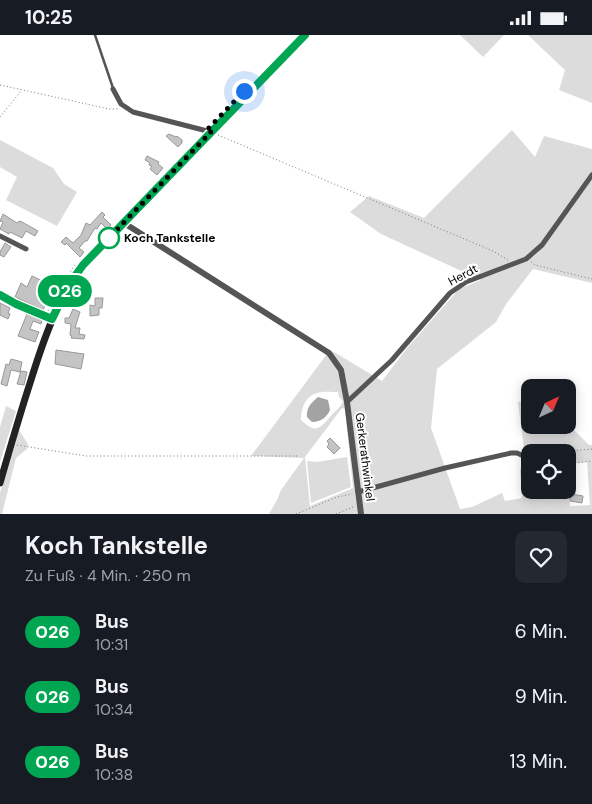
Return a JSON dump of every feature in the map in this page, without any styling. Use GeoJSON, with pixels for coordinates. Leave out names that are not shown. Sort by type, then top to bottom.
{"type":"FeatureCollection","features":[{"type":"Feature","properties":{"kind":"main road"},"geometry":{"type":"LineString","coordinates":[[0,483],[49,317],[68,286],[83,265],[305,35]]}},
{"type":"Feature","properties":{"kind":"street"},"geometry":{"type":"LineString","coordinates":[[113,89],[124,107],[133,112],[211,132]]}},
{"type":"Feature","properties":{"kind":"street","name":"Herdt"},"geometry":{"type":"LineString","coordinates":[[347,402],[392,359],[450,293],[466,282],[526,259],[542,245],[592,175]]}},
{"type":"Feature","properties":{"kind":"street","name":"Gerkerathwinkel"},"geometry":{"type":"LineString","coordinates":[[124,223],[329,353],[341,369],[361,514]]}},
{"type":"Feature","properties":{"kind":"street"},"geometry":{"type":"LineString","coordinates":[[0,236],[26,249]]}},
{"type":"Feature","properties":{"kind":"street"},"geometry":{"type":"LineString","coordinates":[[0,295],[16,304],[49,317]]}},
{"type":"Feature","properties":{"kind":"street"},"geometry":{"type":"LineString","coordinates":[[358,492],[445,468],[511,453],[521,454]]}},
{"type":"Feature","properties":{"kind":"lane"},"geometry":{"type":"LineString","coordinates":[[94,35],[113,89]]}},
{"type":"Feature","properties":{"kind":"path"},"geometry":{"type":"LineString","coordinates":[[0,85],[110,109],[124,107]]}},
{"type":"Feature","properties":{"kind":"path"},"geometry":{"type":"LineString","coordinates":[[0,117],[22,91]]}},
{"type":"Feature","properties":{"kind":"path"},"geometry":{"type":"LineString","coordinates":[[211,132],[493,251],[515,264]]}},
{"type":"Feature","properties":{"kind":"path"},"geometry":{"type":"LineString","coordinates":[[49,317],[56,294],[73,266],[80,259]]}},
{"type":"Feature","properties":{"kind":"path"},"geometry":{"type":"LineString","coordinates":[[526,259],[535,265],[592,279]]}},
{"type":"Feature","properties":{"kind":"path"},"geometry":{"type":"LineString","coordinates":[[11,444],[86,456],[299,456]]}},
{"type":"Feature","properties":{"kind":"path"},"geometry":{"type":"LineString","coordinates":[[576,450],[592,449]]}},
{"type":"Feature","properties":{"kind":"path"},"geometry":{"type":"LineString","coordinates":[[576,463],[592,461]]}},
{"type":"Feature","properties":{"kind":"path"},"geometry":{"type":"LineString","coordinates":[[296,514],[337,497],[358,492]]}},
{"type":"Feature","properties":{"kind":"path"},"geometry":{"type":"LineString","coordinates":[[336,514],[360,504]]}},
{"type":"Feature","properties":{"kind":"shaded area"},"geometry":{"type":"Polygon","coordinates":[[[460,35],[504,35],[483,57],[460,35]]]}},
{"type":"Feature","properties":{"kind":"shaded area"},"geometry":{"type":"Polygon","coordinates":[[[528,35],[592,35],[592,103],[559,90],[565,70],[528,35]]]}},
{"type":"Feature","properties":{"kind":"shaded area"},"geometry":{"type":"Polygon","coordinates":[[[512,130],[535,157],[544,136],[592,149],[592,283],[533,269],[506,304],[496,322],[437,369],[431,428],[460,509],[472,507],[502,493],[505,501],[521,498],[570,499],[570,506],[590,505],[587,462],[576,463],[576,444],[523,444],[522,434],[576,434],[576,432],[589,445],[592,445],[592,514],[269,514],[281,490],[304,458],[251,456],[327,354],[334,352],[382,381],[407,348],[459,289],[481,280],[381,234],[350,212],[369,196],[424,218],[512,130]],[[319,392],[309,397],[303,407],[301,420],[310,427],[320,427],[339,408],[343,401],[339,397],[338,392],[319,392]],[[342,408],[305,457],[310,506],[353,488],[345,409],[342,408]]]}},
{"type":"Feature","properties":{"kind":"shaded area"},"geometry":{"type":"Polygon","coordinates":[[[0,140],[53,168],[64,184],[77,192],[57,226],[6,200],[17,177],[0,167],[0,140]]]}},
{"type":"Feature","properties":{"kind":"shaded area"},"geometry":{"type":"Polygon","coordinates":[[[318,397],[328,400],[330,410],[323,419],[312,422],[307,417],[307,411],[318,397]]]}},
{"type":"Feature","properties":{"kind":"shaded area"},"geometry":{"type":"Polygon","coordinates":[[[518,402],[521,402],[521,425],[518,402]]]}},
{"type":"Feature","properties":{"kind":"shaded area"},"geometry":{"type":"Polygon","coordinates":[[[6,406],[16,411],[0,462],[0,427],[6,406]]]}},
{"type":"Feature","properties":{"kind":"shaded area"},"geometry":{"type":"Polygon","coordinates":[[[19,430],[28,444],[27,449],[16,458],[2,514],[0,514],[0,493],[19,430]]]}},
{"type":"Feature","properties":{"kind":"shaded area"},"geometry":{"type":"Polygon","coordinates":[[[347,457],[351,487],[311,503],[307,461],[317,462],[347,457]]]}},
{"type":"Feature","properties":{"kind":"building"},"geometry":{"type":"Polygon","coordinates":[[[169,134],[177,136],[182,140],[178,147],[166,136],[169,134]]]}},
{"type":"Feature","properties":{"kind":"building"},"geometry":{"type":"Polygon","coordinates":[[[147,156],[159,162],[158,164],[163,168],[157,175],[150,169],[152,166],[149,165],[150,163],[145,160],[147,156]]]}},
{"type":"Feature","properties":{"kind":"building"},"geometry":{"type":"Polygon","coordinates":[[[102,212],[105,215],[103,217],[111,225],[107,229],[101,223],[97,229],[95,228],[87,241],[79,248],[84,252],[80,257],[66,243],[65,245],[61,242],[66,237],[73,243],[81,235],[86,223],[90,225],[102,212]]]}},
{"type":"Feature","properties":{"kind":"building"},"geometry":{"type":"Polygon","coordinates":[[[3,214],[17,223],[19,221],[22,222],[38,231],[35,236],[26,231],[22,238],[10,232],[9,234],[0,229],[3,222],[0,221],[3,214]]]}},
{"type":"Feature","properties":{"kind":"building"},"geometry":{"type":"Polygon","coordinates":[[[5,243],[11,247],[4,257],[0,255],[0,252],[5,243]]]}},
{"type":"Feature","properties":{"kind":"building"},"geometry":{"type":"Polygon","coordinates":[[[55,273],[63,278],[49,297],[43,310],[15,297],[21,283],[27,287],[32,276],[49,284],[55,273]]]}},
{"type":"Feature","properties":{"kind":"building"},"geometry":{"type":"Polygon","coordinates":[[[95,298],[103,298],[102,308],[99,308],[99,315],[90,316],[90,305],[95,306],[95,298]]]}},
{"type":"Feature","properties":{"kind":"building"},"geometry":{"type":"Polygon","coordinates":[[[0,303],[10,308],[8,319],[0,315],[0,303]]]}},
{"type":"Feature","properties":{"kind":"building"},"geometry":{"type":"Polygon","coordinates":[[[73,309],[80,312],[75,328],[80,328],[79,334],[85,335],[84,339],[71,338],[71,324],[65,323],[65,318],[69,318],[73,309]]]}},
{"type":"Feature","properties":{"kind":"building"},"geometry":{"type":"Polygon","coordinates":[[[27,314],[42,320],[41,324],[33,321],[30,329],[39,332],[35,342],[18,336],[27,314]]]}},
{"type":"Feature","properties":{"kind":"building"},"geometry":{"type":"Polygon","coordinates":[[[56,350],[84,354],[81,369],[55,364],[56,350]]]}},
{"type":"Feature","properties":{"kind":"building"},"geometry":{"type":"Polygon","coordinates":[[[11,359],[22,362],[20,372],[11,370],[7,386],[1,384],[6,364],[9,365],[11,359]]]}},
{"type":"Feature","properties":{"kind":"building"},"geometry":{"type":"Polygon","coordinates":[[[21,371],[27,372],[24,385],[17,384],[21,371]]]}},
{"type":"Feature","properties":{"kind":"building"},"geometry":{"type":"Polygon","coordinates":[[[330,438],[340,448],[334,454],[327,447],[329,444],[327,441],[330,438]]]}},
{"type":"Feature","properties":{"kind":"building"},"geometry":{"type":"Polygon","coordinates":[[[576,495],[583,496],[582,503],[570,501],[570,499],[576,499],[576,495]]]}},
{"type":"Feature","properties":{"kind":"bus line","name":"026"},"geometry":{"type":"LineString","coordinates":[[0,295],[52,319],[68,286],[83,265],[305,35]]}},
{"type":"Feature","properties":{"kind":"place","name":"Koch Tankstelle"},"geometry":{"type":"Point","coordinates":[109,238]}},
{"type":"Feature","properties":{"kind":"route"},"geometry":{"type":"LineString","coordinates":[[109,238],[107,240],[211,132],[206,131],[244,91]]}}]}
